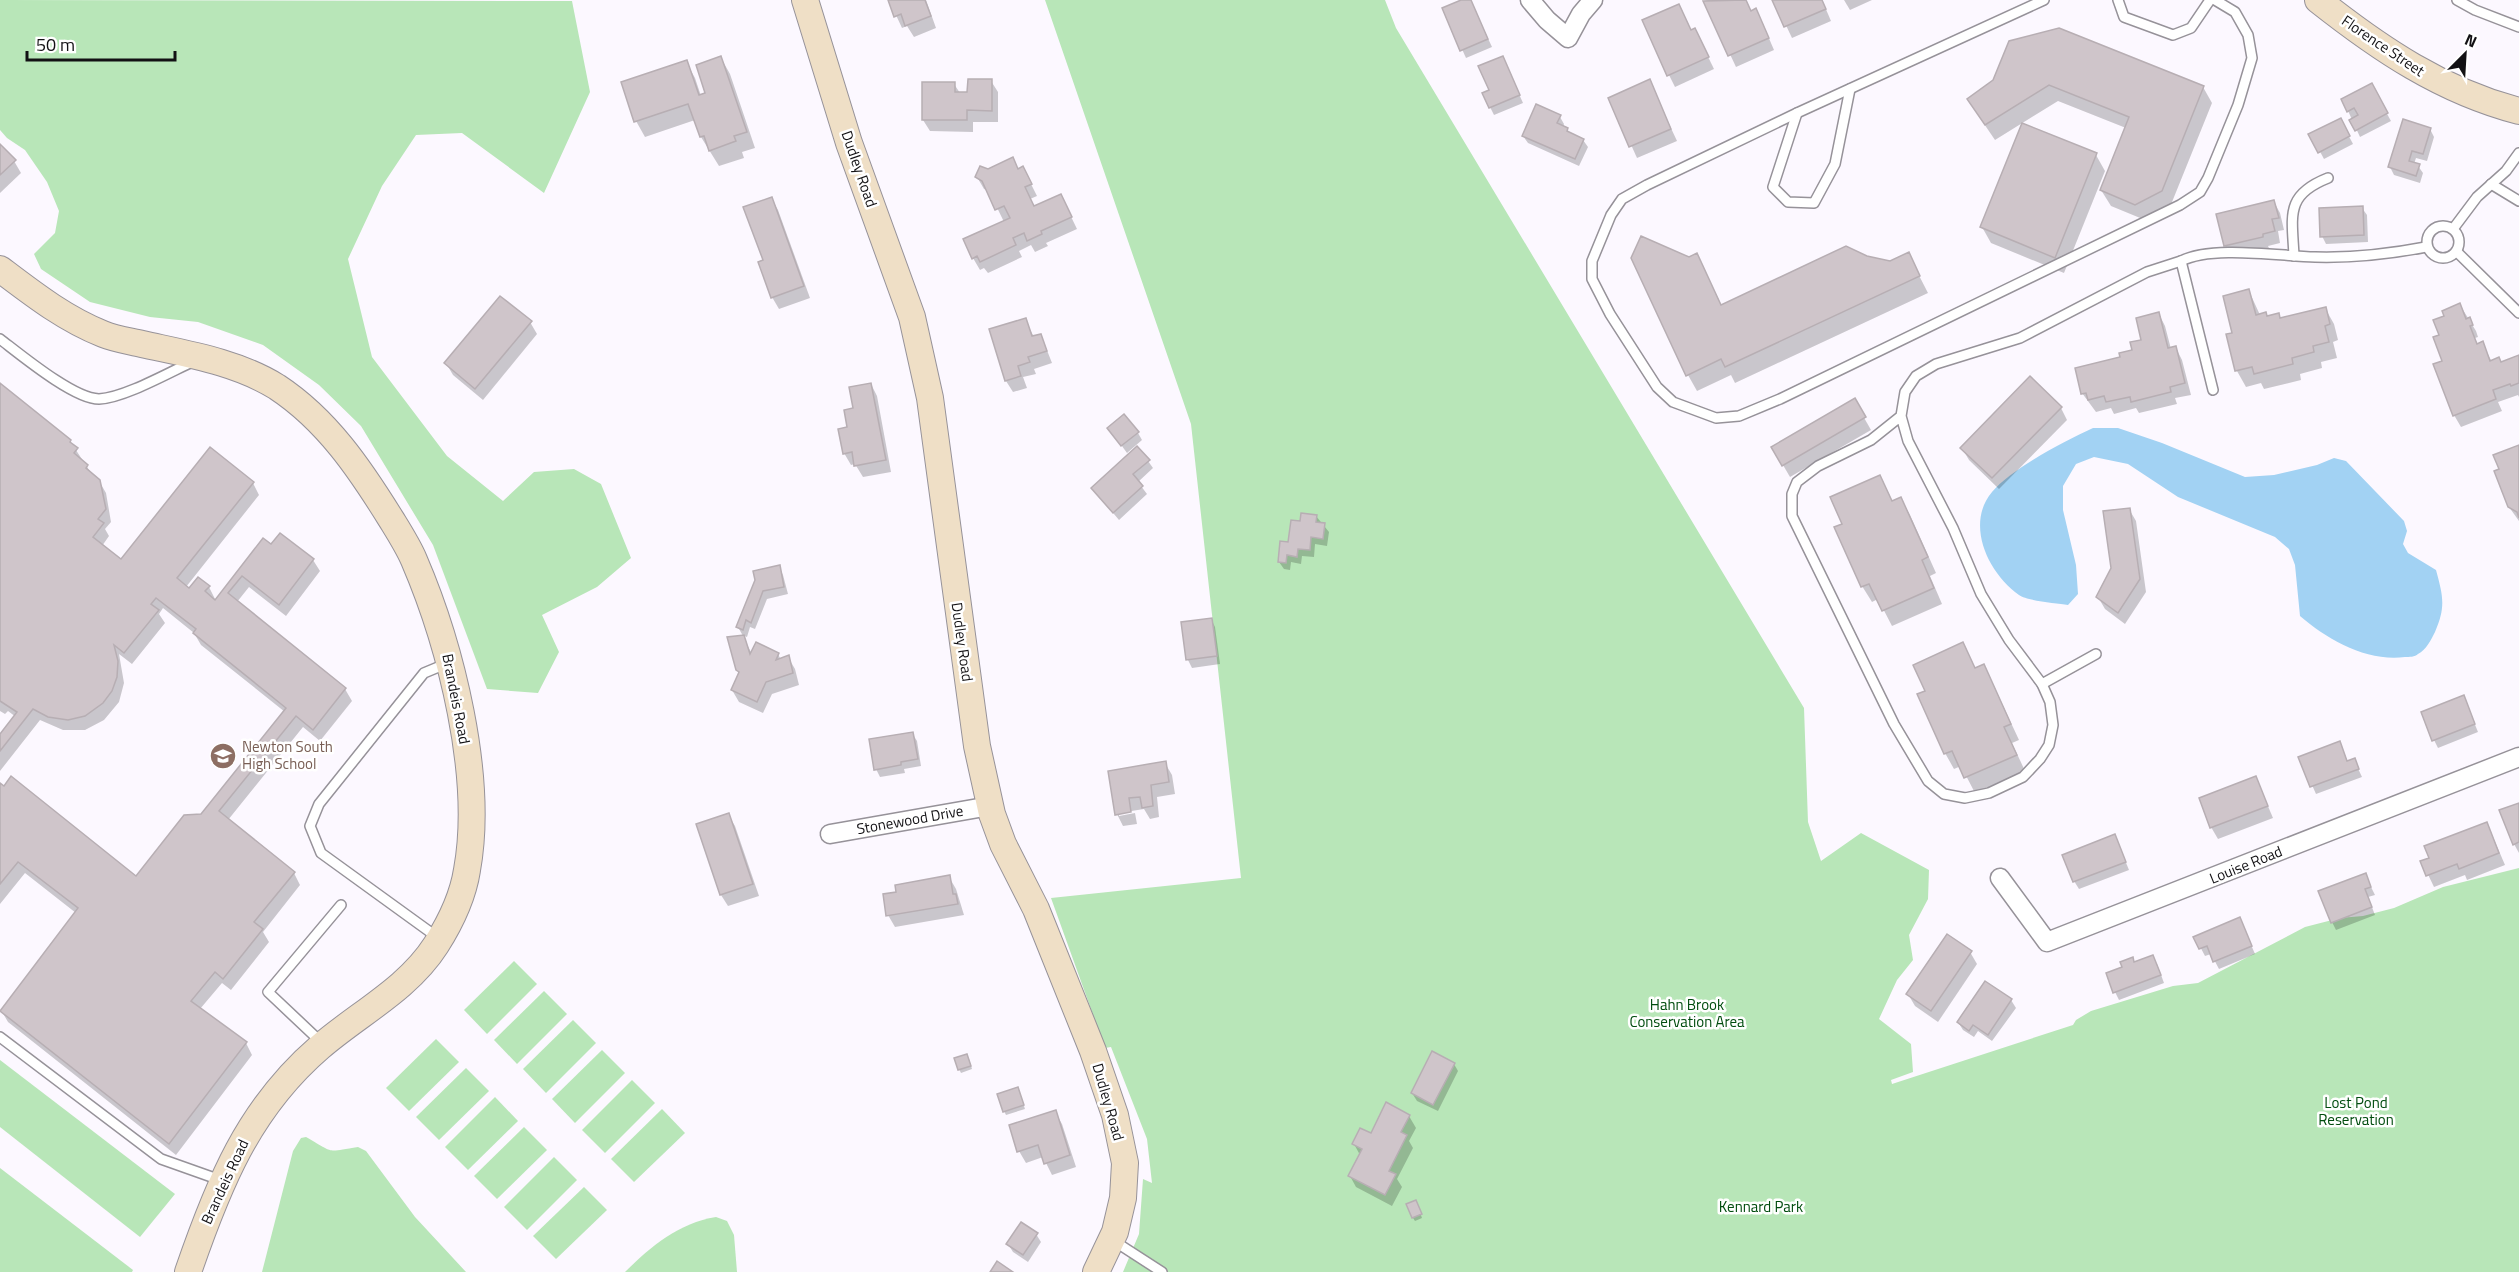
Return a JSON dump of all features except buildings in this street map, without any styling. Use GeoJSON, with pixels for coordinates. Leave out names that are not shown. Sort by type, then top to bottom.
{"type":"FeatureCollection","features":[{"type":"Feature","properties":{"kind":"street","name":"Dudley Road"},"geometry":{"type":"LineString","coordinates":[[805,0],[849,143],[912,317],[930,398],[977,747],[990,806],[1003,844],[1036,909],[1093,1051],[1115,1115],[1125,1163],[1124,1198],[1112,1239],[1096,1272]]}},
{"type":"Feature","properties":{"kind":"street"},"geometry":{"type":"LineString","coordinates":[[1530,0],[1547,20],[1568,38],[1581,14],[1593,0]]}},
{"type":"Feature","properties":{"kind":"street","name":"Florence Street"},"geometry":{"type":"LineString","coordinates":[[2318,0],[2363,36],[2411,67],[2462,92],[2519,111]]}},
{"type":"Feature","properties":{"kind":"street","name":"Brandeis Road"},"geometry":{"type":"LineString","coordinates":[[0,269],[55,310],[105,335],[239,369],[275,386],[314,415],[362,470],[414,557],[450,662],[468,765],[471,821],[467,872],[452,916],[440,939],[414,971],[386,997],[324,1044],[267,1102],[232,1160],[188,1272]]}},
{"type":"Feature","properties":{"kind":"street","name":"Louise Road"},"geometry":{"type":"LineString","coordinates":[[2000,878],[2047,942],[2519,757]]}},
{"type":"Feature","properties":{"kind":"street","name":"Stonewood Drive"},"geometry":{"type":"LineString","coordinates":[[830,834],[990,806]]}},
{"type":"Feature","properties":{"kind":"lane"},"geometry":{"type":"LineString","coordinates":[[2044,0],[1797,113],[1622,199],[1599,239],[1592,261],[1592,279],[1610,314],[1657,387],[1673,402],[1693,411],[1716,418],[1739,416],[1780,399],[2180,206],[2200,192],[2238,105],[2252,58],[2248,35],[2235,12],[2215,0]]}},
{"type":"Feature","properties":{"kind":"lane"},"geometry":{"type":"LineString","coordinates":[[2118,0],[2124,17],[2173,35],[2191,28],[2210,0]]}},
{"type":"Feature","properties":{"kind":"lane"},"geometry":{"type":"LineString","coordinates":[[2457,0],[2475,10],[2519,27]]}},
{"type":"Feature","properties":{"kind":"lane"},"geometry":{"type":"LineString","coordinates":[[1797,113],[1773,187],[1788,202],[1814,203],[1835,164],[1850,89]]}},
{"type":"Feature","properties":{"kind":"lane"},"geometry":{"type":"LineString","coordinates":[[2454,230],[2477,197],[2506,171],[2519,153]]}},
{"type":"Feature","properties":{"kind":"lane"},"geometry":{"type":"LineString","coordinates":[[2294,256],[2292,220],[2297,198],[2309,185],[2328,178]]}},
{"type":"Feature","properties":{"kind":"lane"},"geometry":{"type":"LineString","coordinates":[[2491,184],[2519,201]]}},
{"type":"Feature","properties":{"kind":"lane"},"geometry":{"type":"LineString","coordinates":[[2444,226],[2454,230],[2460,241],[2457,252],[2452,257],[2444,258],[2431,253],[2426,247],[2430,233],[2444,226]]}},
{"type":"Feature","properties":{"kind":"lane"},"geometry":{"type":"LineString","coordinates":[[1901,416],[1871,440],[1818,466],[1797,482],[1792,494],[1792,516],[1894,724],[1928,781],[1944,794],[1965,798],[1989,793],[2023,777],[2040,759],[2049,745],[2053,725],[2050,702],[2042,684],[2009,640],[1981,594],[1953,528],[1908,441],[1901,416],[1905,392],[1916,376],[1936,364],[2020,338],[2147,272],[2181,261],[2189,256],[2233,253],[2316,257],[2374,254],[2426,247]]}},
{"type":"Feature","properties":{"kind":"lane"},"geometry":{"type":"LineString","coordinates":[[2457,252],[2519,313]]}},
{"type":"Feature","properties":{"kind":"lane"},"geometry":{"type":"LineString","coordinates":[[2181,261],[2213,390]]}},
{"type":"Feature","properties":{"kind":"lane"},"geometry":{"type":"LineString","coordinates":[[0,339],[74,391],[99,399],[120,394],[202,358]]}},
{"type":"Feature","properties":{"kind":"lane"},"geometry":{"type":"LineString","coordinates":[[2042,684],[2096,654]]}},
{"type":"Feature","properties":{"kind":"lane"},"geometry":{"type":"LineString","coordinates":[[440,939],[321,853],[310,826],[319,804],[357,760],[424,673],[450,662]]}},
{"type":"Feature","properties":{"kind":"lane"},"geometry":{"type":"LineString","coordinates":[[324,1044],[268,992],[341,905]]}},
{"type":"Feature","properties":{"kind":"lane"},"geometry":{"type":"LineString","coordinates":[[0,1037],[161,1159],[223,1181]]}},
{"type":"Feature","properties":{"kind":"lane"},"geometry":{"type":"LineString","coordinates":[[1112,1239],[1162,1272]]}},
{"type":"Feature","properties":{"kind":"green space"},"geometry":{"type":"Polygon","coordinates":[[[0,0],[572,1],[590,92],[544,193],[462,133],[416,135],[382,186],[348,259],[372,357],[447,456],[503,501],[534,472],[574,469],[601,484],[631,558],[597,587],[542,615],[559,652],[538,693],[487,689],[433,545],[361,426],[319,385],[263,345],[198,322],[150,317],[90,302],[41,269],[34,254],[55,233],[59,211],[47,182],[25,150],[7,138],[0,130],[0,0]]]}},
{"type":"Feature","properties":{"kind":"green space"},"geometry":{"type":"Polygon","coordinates":[[[1045,0],[1385,0],[1396,28],[1804,708],[1808,822],[1821,861],[1861,833],[1929,870],[1928,899],[1909,935],[1913,960],[1897,980],[1879,1019],[1911,1044],[1913,1072],[1891,1080],[1892,1084],[2073,1025],[2076,1020],[2091,1011],[2173,986],[2198,983],[2305,927],[2394,908],[2443,887],[2519,868],[2519,1272],[1123,1272],[1139,1234],[1143,1179],[1152,1183],[1147,1139],[1111,1047],[1105,1048],[1051,898],[1241,878],[1191,424],[1045,0]]]}},
{"type":"Feature","properties":{"kind":"green space"},"geometry":{"type":"Polygon","coordinates":[[[514,961],[537,984],[487,1034],[464,1010],[514,961]]]}},
{"type":"Feature","properties":{"kind":"green space"},"geometry":{"type":"Polygon","coordinates":[[[544,991],[567,1014],[517,1064],[494,1040],[544,991]]]}},
{"type":"Feature","properties":{"kind":"green space"},"geometry":{"type":"Polygon","coordinates":[[[573,1020],[596,1043],[546,1093],[523,1069],[573,1020]]]}},
{"type":"Feature","properties":{"kind":"green space"},"geometry":{"type":"Polygon","coordinates":[[[436,1039],[459,1062],[409,1111],[386,1088],[436,1039]]]}},
{"type":"Feature","properties":{"kind":"green space"},"geometry":{"type":"Polygon","coordinates":[[[602,1050],[625,1073],[575,1123],[552,1099],[602,1050]]]}},
{"type":"Feature","properties":{"kind":"green space"},"geometry":{"type":"Polygon","coordinates":[[[0,1060],[175,1194],[140,1237],[0,1127],[0,1060]]]}},
{"type":"Feature","properties":{"kind":"green space"},"geometry":{"type":"Polygon","coordinates":[[[466,1068],[489,1091],[439,1140],[416,1117],[466,1068]]]}},
{"type":"Feature","properties":{"kind":"green space"},"geometry":{"type":"Polygon","coordinates":[[[632,1080],[655,1103],[605,1153],[582,1130],[632,1080]]]}},
{"type":"Feature","properties":{"kind":"green space"},"geometry":{"type":"Polygon","coordinates":[[[495,1097],[518,1121],[468,1170],[445,1147],[495,1097]]]}},
{"type":"Feature","properties":{"kind":"green space"},"geometry":{"type":"Polygon","coordinates":[[[662,1109],[685,1133],[634,1182],[611,1159],[662,1109]]]}},
{"type":"Feature","properties":{"kind":"green space"},"geometry":{"type":"Polygon","coordinates":[[[524,1127],[547,1150],[497,1199],[474,1176],[524,1127]]]}},
{"type":"Feature","properties":{"kind":"green space"},"geometry":{"type":"Polygon","coordinates":[[[306,1137],[331,1150],[358,1147],[366,1151],[415,1217],[466,1272],[262,1272],[293,1151],[301,1138],[306,1137]]]}},
{"type":"Feature","properties":{"kind":"green space"},"geometry":{"type":"Polygon","coordinates":[[[554,1157],[577,1180],[527,1230],[504,1207],[554,1157]]]}},
{"type":"Feature","properties":{"kind":"green space"},"geometry":{"type":"Polygon","coordinates":[[[0,1168],[133,1270],[132,1272],[0,1272],[0,1168]]]}},
{"type":"Feature","properties":{"kind":"green space"},"geometry":{"type":"Polygon","coordinates":[[[584,1187],[607,1210],[556,1259],[533,1236],[584,1187]]]}},
{"type":"Feature","properties":{"kind":"green space"},"geometry":{"type":"Polygon","coordinates":[[[716,1217],[727,1221],[734,1235],[737,1272],[625,1272],[666,1237],[690,1224],[716,1217]]]}},
{"type":"Feature","properties":{"kind":"water"},"geometry":{"type":"Polygon","coordinates":[[[2093,428],[2118,428],[2162,443],[2245,477],[2274,475],[2317,465],[2334,458],[2346,461],[2404,521],[2407,531],[2403,544],[2408,553],[2436,570],[2442,594],[2442,608],[2430,641],[2415,656],[2391,658],[2362,653],[2336,641],[2300,616],[2295,565],[2289,549],[2275,537],[2178,497],[2128,464],[2094,457],[2076,464],[2063,486],[2063,510],[2076,565],[2078,594],[2068,605],[2019,595],[1998,574],[1984,547],[1980,518],[1984,505],[1992,492],[2012,474],[2054,448],[2093,428]]]}},
{"type":"Feature","properties":{"kind":"place","name":"Newton South High School"},"geometry":{"type":"Point","coordinates":[223,756]}},
{"type":"Feature","properties":{"kind":"park label","name":"Hahn Brook Conservation Area"},"geometry":{"type":"Point","coordinates":[1687,1014]}},
{"type":"Feature","properties":{"kind":"park label","name":"Lost Pond Reservation"},"geometry":{"type":"Point","coordinates":[2356,1112]}},
{"type":"Feature","properties":{"kind":"park label","name":"Kennard Park"},"geometry":{"type":"Point","coordinates":[1761,1207]}}]}
